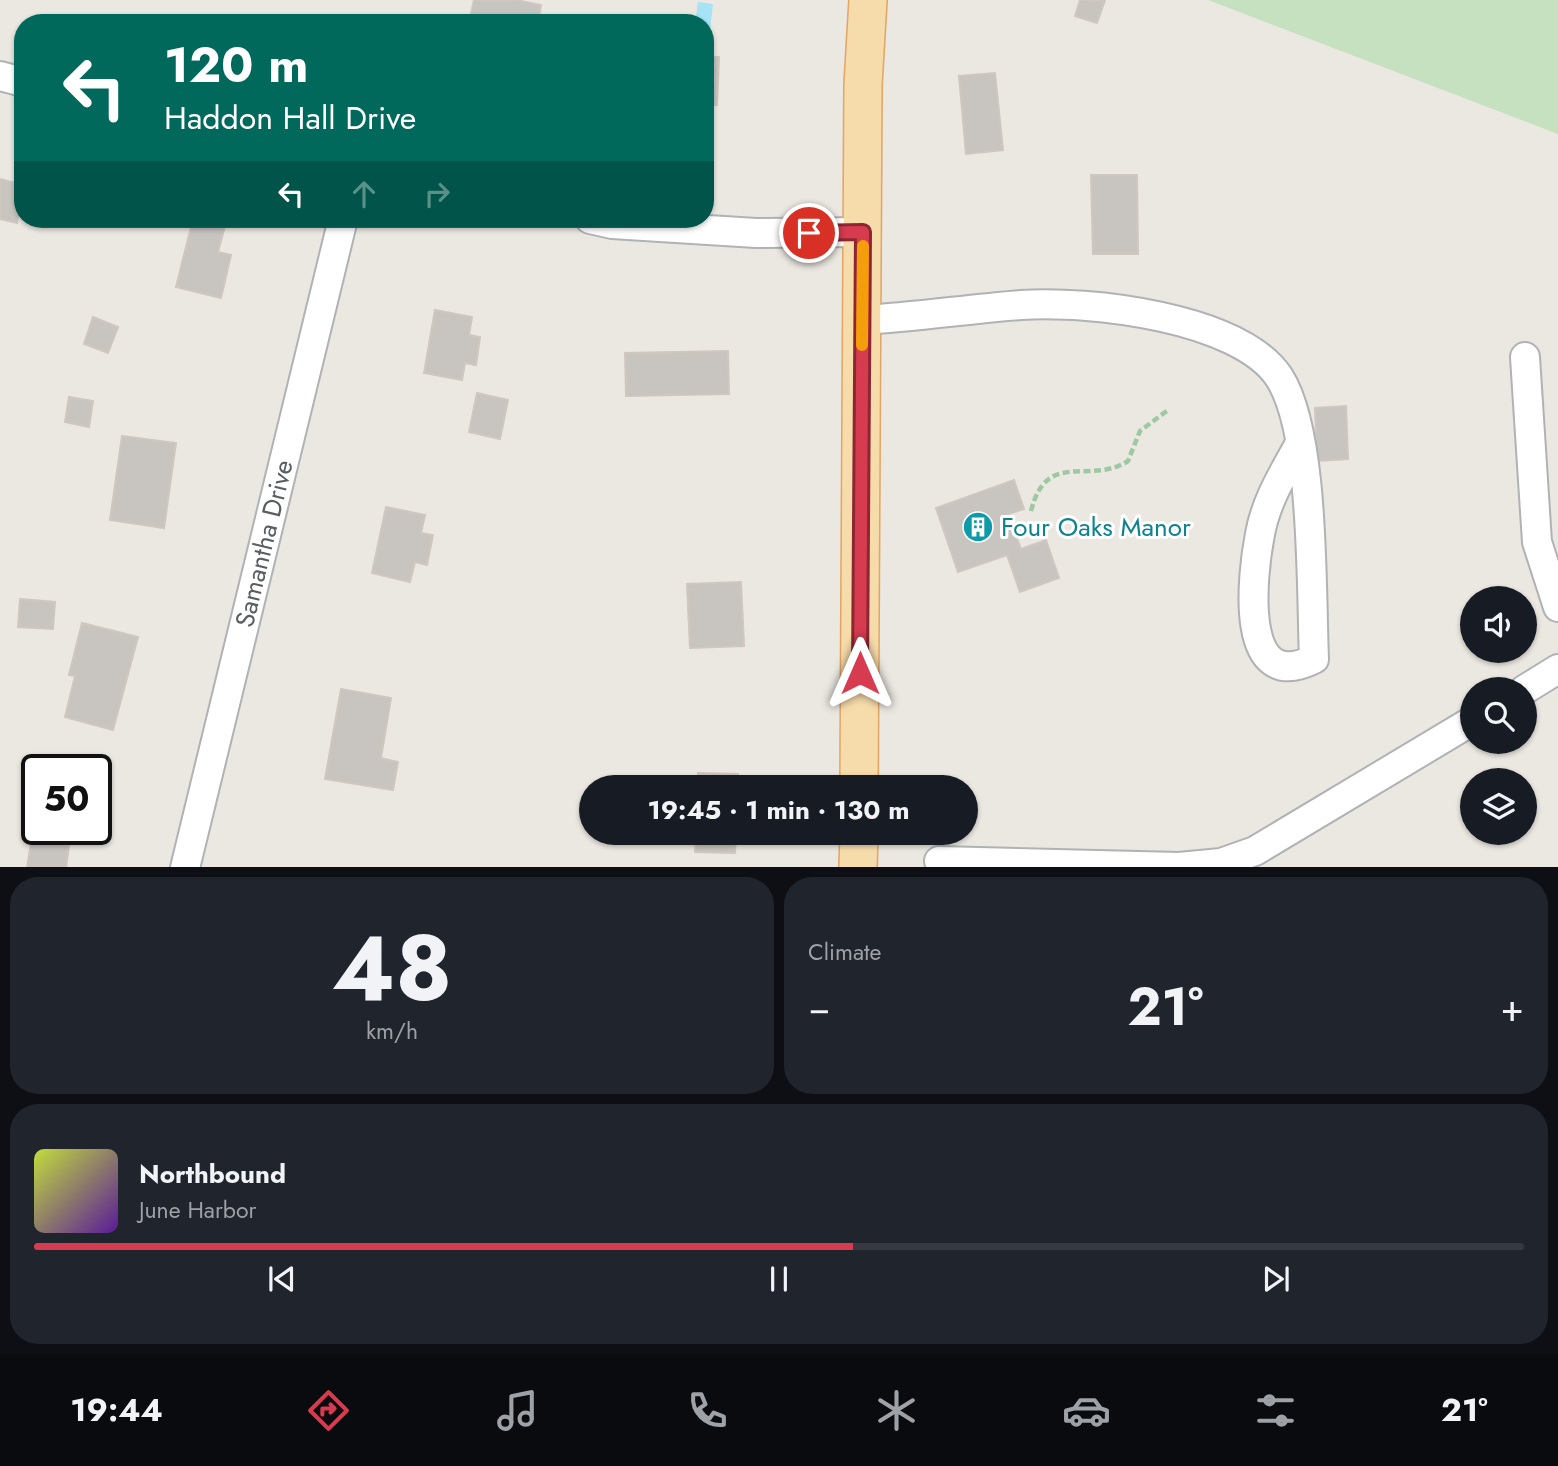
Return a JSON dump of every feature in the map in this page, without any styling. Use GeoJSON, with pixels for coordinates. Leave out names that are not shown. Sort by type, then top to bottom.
{"type":"FeatureCollection","features":[{"type":"Feature","properties":{"kind":"main road"},"geometry":{"type":"LineString","coordinates":[[859,775],[863,85],[868,0]]}},
{"type":"Feature","properties":{"kind":"main road"},"geometry":{"type":"LineString","coordinates":[[858,867],[859,845]]}},
{"type":"Feature","properties":{"kind":"street","name":"Samantha Drive"},"geometry":{"type":"LineString","coordinates":[[185,867],[341,228]]}},
{"type":"Feature","properties":{"kind":"street"},"geometry":{"type":"LineString","coordinates":[[676,228],[756,233],[863,232]]}},
{"type":"Feature","properties":{"kind":"street"},"geometry":{"type":"LineString","coordinates":[[863,320],[1024,304],[1128,310],[1224,334],[1254,352],[1278,377],[1294,414],[1306,482],[1314,659],[1297,668],[1276,664],[1261,648],[1252,616],[1260,533],[1273,491],[1299,445]]}},
{"type":"Feature","properties":{"kind":"street"},"geometry":{"type":"LineString","coordinates":[[1525,357],[1537,542],[1558,607]]}},
{"type":"Feature","properties":{"kind":"street"},"geometry":{"type":"LineString","coordinates":[[1537,682],[1558,669]]}},
{"type":"Feature","properties":{"kind":"street"},"geometry":{"type":"LineString","coordinates":[[939,861],[1179,867],[1221,863],[1244,855],[1460,728]]}},
{"type":"Feature","properties":{"kind":"path"},"geometry":{"type":"LineString","coordinates":[[1031,511],[1040,486],[1051,477],[1077,470],[1107,470],[1128,461],[1140,431],[1168,410]]}},
{"type":"Feature","properties":{"kind":"green space"},"geometry":{"type":"Polygon","coordinates":[[[1208,0],[1558,0],[1558,134],[1208,0]]]}},
{"type":"Feature","properties":{"kind":"water"},"geometry":{"type":"Polygon","coordinates":[[[698,2],[713,4],[712,14],[696,14],[698,2]]]}},
{"type":"Feature","properties":{"kind":"building"},"geometry":{"type":"Polygon","coordinates":[[[474,0],[516,0],[541,5],[540,14],[471,14],[474,0]]]}},
{"type":"Feature","properties":{"kind":"building"},"geometry":{"type":"Polygon","coordinates":[[[1080,0],[1105,0],[1097,23],[1075,16],[1080,0]]]}},
{"type":"Feature","properties":{"kind":"building"},"geometry":{"type":"Polygon","coordinates":[[[714,57],[719,57],[717,105],[714,105],[714,57]]]}},
{"type":"Feature","properties":{"kind":"building"},"geometry":{"type":"Polygon","coordinates":[[[995,73],[1003,150],[966,154],[959,76],[995,73]]]}},
{"type":"Feature","properties":{"kind":"building"},"geometry":{"type":"Polygon","coordinates":[[[1091,175],[1137,175],[1138,254],[1093,254],[1091,175]]]}},
{"type":"Feature","properties":{"kind":"building"},"geometry":{"type":"Polygon","coordinates":[[[0,179],[14,183],[14,222],[0,219],[0,179]]]}},
{"type":"Feature","properties":{"kind":"building"},"geometry":{"type":"Polygon","coordinates":[[[191,228],[225,228],[218,252],[231,255],[221,298],[176,287],[191,228]]]}},
{"type":"Feature","properties":{"kind":"building"},"geometry":{"type":"Polygon","coordinates":[[[435,310],[472,317],[469,335],[480,337],[476,365],[465,363],[462,380],[424,373],[435,310]]]}},
{"type":"Feature","properties":{"kind":"building"},"geometry":{"type":"Polygon","coordinates":[[[93,317],[118,327],[108,353],[84,344],[93,317]]]}},
{"type":"Feature","properties":{"kind":"building"},"geometry":{"type":"Polygon","coordinates":[[[728,351],[729,394],[626,396],[625,353],[728,351]]]}},
{"type":"Feature","properties":{"kind":"building"},"geometry":{"type":"Polygon","coordinates":[[[477,393],[508,400],[500,439],[469,432],[477,393]]]}},
{"type":"Feature","properties":{"kind":"building"},"geometry":{"type":"Polygon","coordinates":[[[69,397],[93,401],[89,427],[65,422],[69,397]]]}},
{"type":"Feature","properties":{"kind":"building"},"geometry":{"type":"Polygon","coordinates":[[[1346,406],[1348,459],[1317,461],[1315,408],[1346,406]]]}},
{"type":"Feature","properties":{"kind":"building"},"geometry":{"type":"Polygon","coordinates":[[[122,436],[176,443],[164,528],[110,520],[122,436]]]}},
{"type":"Feature","properties":{"kind":"building","name":"Four Oaks Manor"},"geometry":{"type":"Polygon","coordinates":[[[1014,480],[1024,509],[1008,514],[1021,549],[1046,540],[1059,578],[1020,592],[1007,555],[958,572],[936,508],[1014,480]]]}},
{"type":"Feature","properties":{"kind":"building"},"geometry":{"type":"Polygon","coordinates":[[[386,507],[425,515],[421,533],[433,535],[427,565],[415,562],[410,582],[372,573],[386,507]]]}},
{"type":"Feature","properties":{"kind":"building"},"geometry":{"type":"Polygon","coordinates":[[[741,582],[744,646],[690,648],[687,584],[741,582]]]}},
{"type":"Feature","properties":{"kind":"building"},"geometry":{"type":"Polygon","coordinates":[[[20,599],[55,602],[53,629],[18,627],[20,599]]]}},
{"type":"Feature","properties":{"kind":"building"},"geometry":{"type":"Polygon","coordinates":[[[82,623],[138,637],[113,730],[65,717],[75,676],[69,675],[82,623]]]}},
{"type":"Feature","properties":{"kind":"building"},"geometry":{"type":"Polygon","coordinates":[[[341,689],[391,698],[381,758],[398,762],[393,790],[325,779],[341,689]]]}},
{"type":"Feature","properties":{"kind":"building"},"geometry":{"type":"Polygon","coordinates":[[[698,773],[738,774],[738,775],[698,773]]]}},
{"type":"Feature","properties":{"kind":"building"},"geometry":{"type":"Polygon","coordinates":[[[31,845],[69,845],[66,867],[27,867],[31,845]]]}},
{"type":"Feature","properties":{"kind":"building"},"geometry":{"type":"Polygon","coordinates":[[[695,845],[735,845],[735,853],[695,852],[695,845]]]}},
{"type":"Feature","properties":{"kind":"slow traffic"},"geometry":{"type":"LineString","coordinates":[[862,345],[863,246]]}},
{"type":"Feature","properties":{"kind":"place","name":"Four Oaks Manor"},"geometry":{"type":"Point","coordinates":[978,527]}},
{"type":"Feature","properties":{"kind":"route"},"geometry":{"type":"LineString","coordinates":[[809,233],[863,232],[860,673]]}}]}
